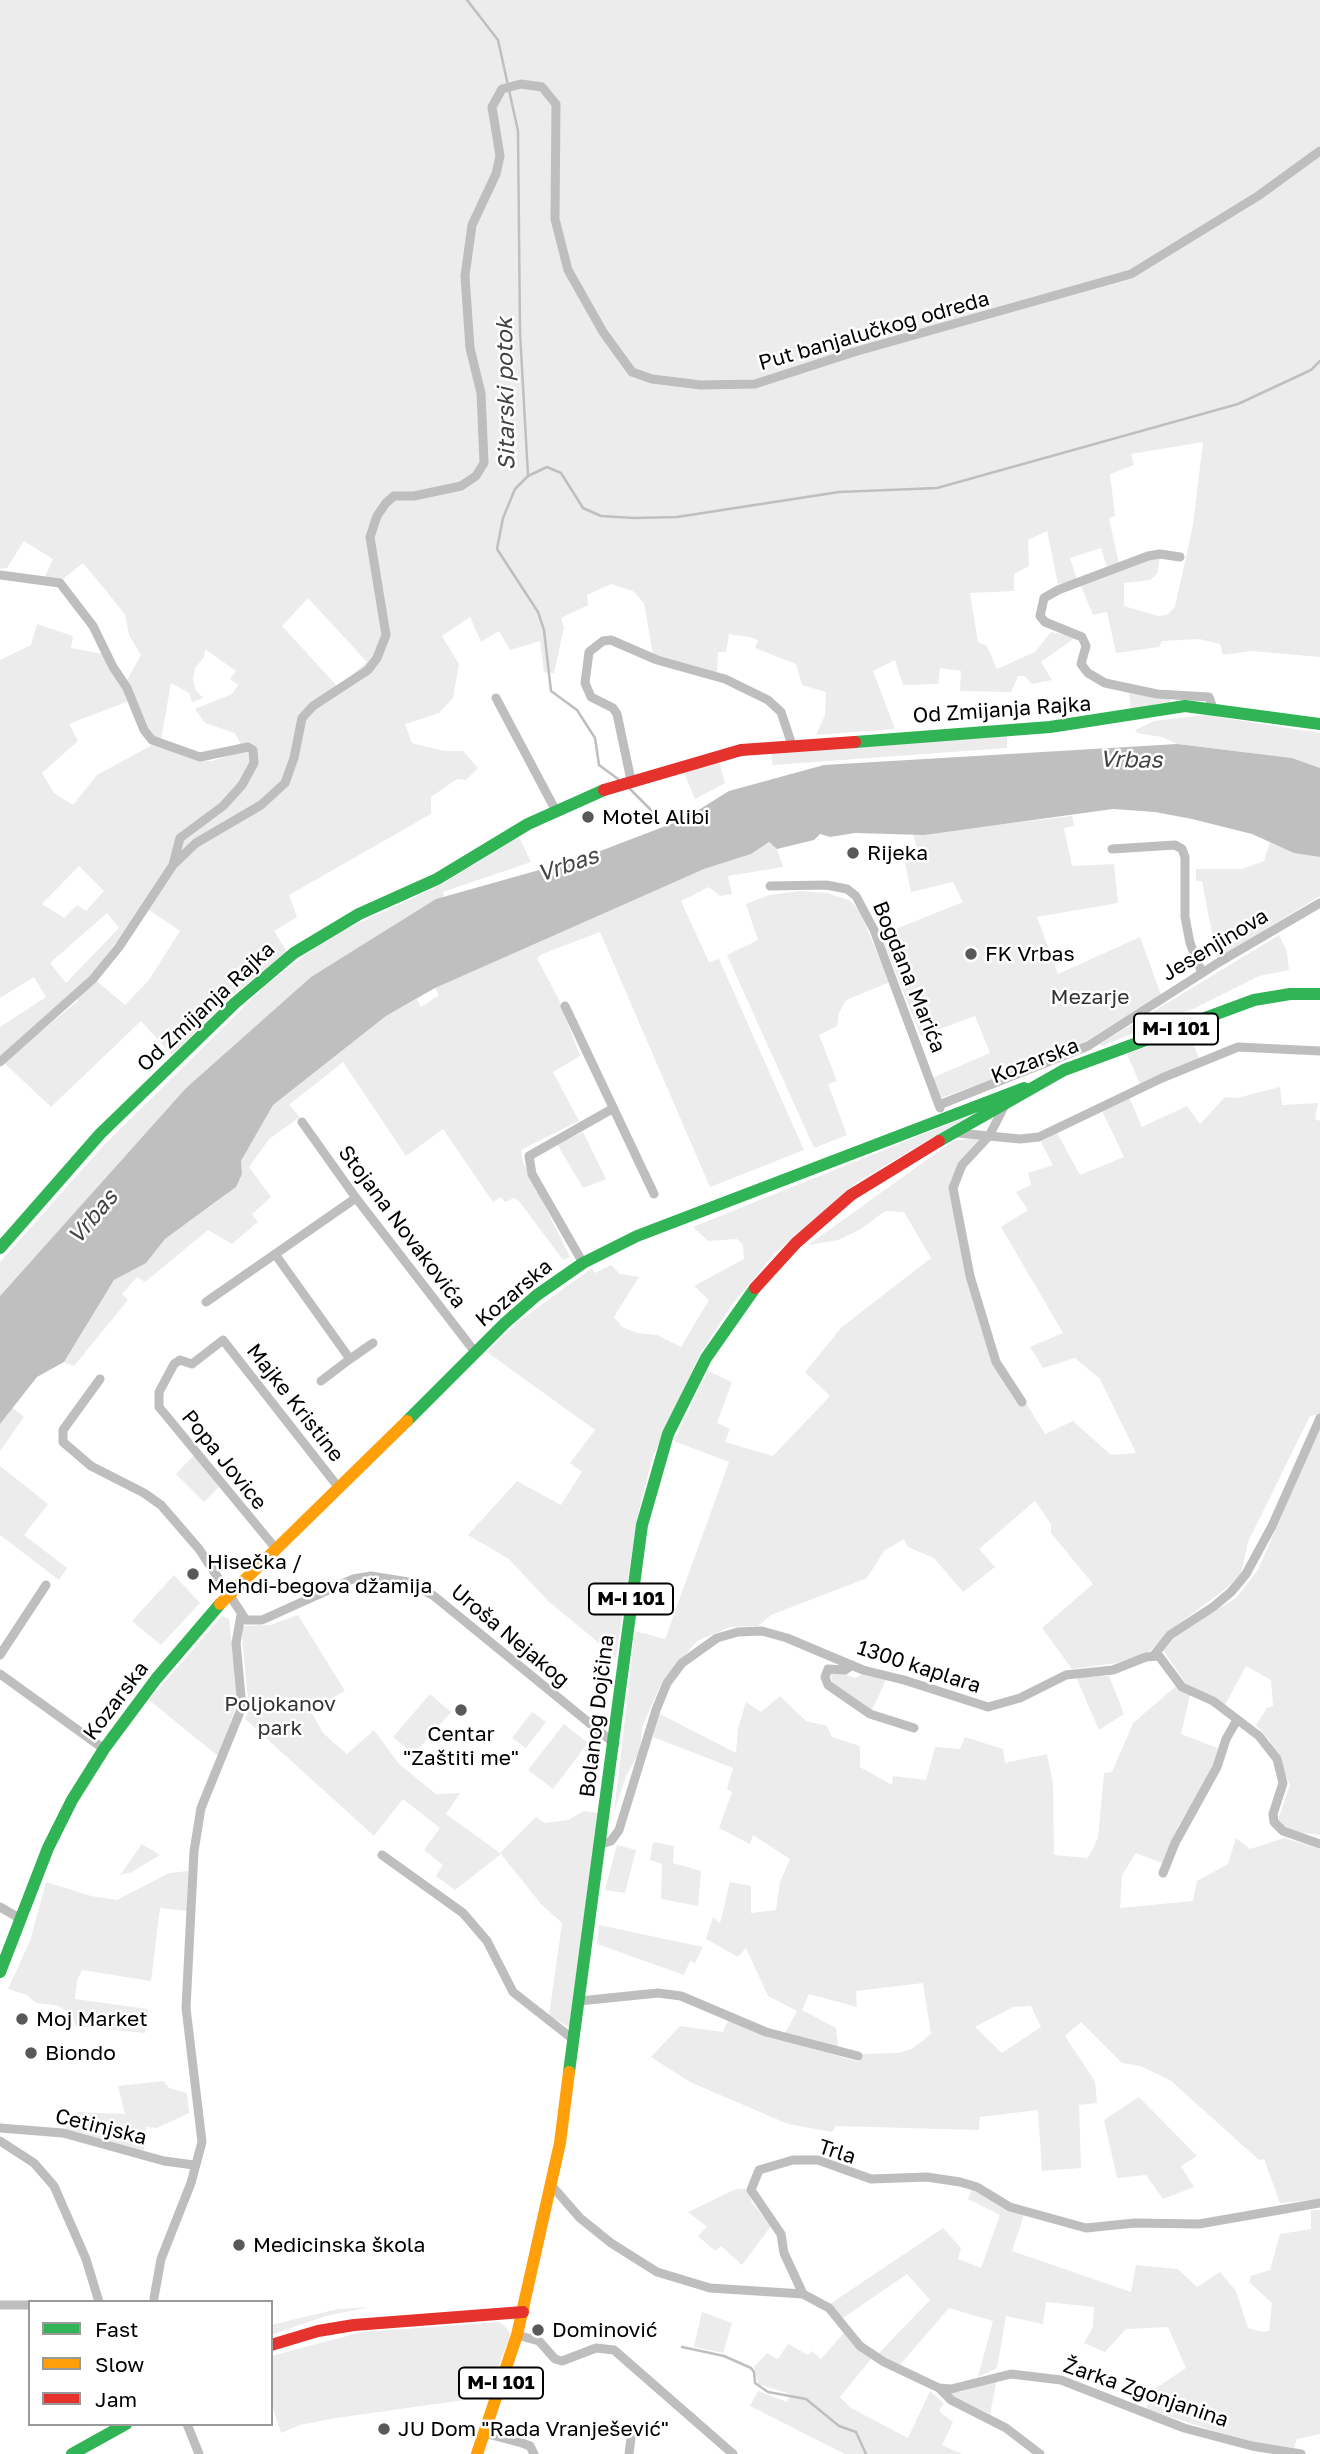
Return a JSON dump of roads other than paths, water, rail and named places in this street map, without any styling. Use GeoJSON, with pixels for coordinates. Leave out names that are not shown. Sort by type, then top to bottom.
{"type":"FeatureCollection","features":[{"type":"Feature","properties":{"kind":"main road","name":"Od Zmijanja Rajka"},"geometry":{"type":"LineString","coordinates":[[0,1248],[100,1133],[243,996],[294,953],[359,914],[437,879],[556,811],[611,787],[713,756],[792,745],[1050,727],[1175,708],[1213,708],[1320,724]]}},
{"type":"Feature","properties":{"kind":"main road","name":"Kozarska"},"geometry":{"type":"LineString","coordinates":[[0,1972],[48,1848],[72,1800],[104,1749],[156,1679],[229,1593],[277,1550],[475,1352],[537,1295],[583,1263],[637,1236],[941,1111],[1036,1084],[1076,1066],[1254,1000],[1290,994],[1320,994]]}},
{"type":"Feature","properties":{"kind":"main road","name":"Bolanog Dojčina"},"geometry":{"type":"LineString","coordinates":[[523,2312],[552,2186],[615,1744],[642,1525],[668,1434],[695,1377],[748,1295],[796,1243],[852,1195],[1036,1084]]}},
{"type":"Feature","properties":{"kind":"main road","name":"M-I 101"},"geometry":{"type":"LineString","coordinates":[[477,2454],[523,2312]]}},
{"type":"Feature","properties":{"kind":"main road"},"geometry":{"type":"LineString","coordinates":[[273,2344],[318,2331],[354,2325],[523,2312]]}},
{"type":"Feature","properties":{"kind":"main road"},"geometry":{"type":"LineString","coordinates":[[72,2454],[122,2426]]}},
{"type":"Feature","properties":{"kind":"street","name":"Put banjalučkog odreda"},"geometry":{"type":"LineString","coordinates":[[0,1062],[93,979],[120,947],[173,864],[196,843],[261,805],[285,783],[294,758],[302,718],[313,706],[368,670],[377,658],[386,635],[370,537],[377,516],[386,503],[394,496],[414,496],[461,486],[476,476],[484,463],[481,393],[470,348],[465,276],[472,225],[496,174],[500,156],[492,107],[498,94],[507,86],[542,88],[556,104],[555,219],[568,270],[603,332],[632,372],[652,379],[701,385],[755,384],[854,352],[1131,274],[1258,196],[1320,151]]}},
{"type":"Feature","properties":{"kind":"street","name":"Od Zmijanja Rajka"},"geometry":{"type":"LineString","coordinates":[[1180,557],[1160,554],[1148,556],[1058,590],[1044,598],[1041,616],[1045,622],[1082,637],[1086,646],[1081,664],[1087,673],[1105,683],[1157,694],[1209,696],[1213,708]]}},
{"type":"Feature","properties":{"kind":"street"},"geometry":{"type":"LineString","coordinates":[[0,575],[60,583],[93,626],[127,688],[144,730],[152,740],[200,757],[248,747],[253,750],[254,763],[242,785],[223,806],[180,838],[173,864]]}},
{"type":"Feature","properties":{"kind":"street"},"geometry":{"type":"LineString","coordinates":[[631,780],[617,714],[613,708],[592,697],[585,683],[589,652],[603,641],[611,640],[657,660],[725,679],[768,700],[781,712],[792,745]]}},
{"type":"Feature","properties":{"kind":"street"},"geometry":{"type":"LineString","coordinates":[[496,698],[556,811]]}},
{"type":"Feature","properties":{"kind":"street"},"geometry":{"type":"LineString","coordinates":[[1112,849],[1175,845],[1182,849],[1185,857],[1185,917],[1190,943],[1202,973]]}},
{"type":"Feature","properties":{"kind":"street","name":"Bogdana Marića"},"geometry":{"type":"LineString","coordinates":[[770,886],[826,885],[847,889],[856,895],[874,930],[941,1111]]}},
{"type":"Feature","properties":{"kind":"street","name":"Jesenjinova"},"geometry":{"type":"LineString","coordinates":[[941,1111],[1088,1046],[1202,973],[1320,903]]}},
{"type":"Feature","properties":{"kind":"street"},"geometry":{"type":"LineString","coordinates":[[565,1006],[654,1194]]}},
{"type":"Feature","properties":{"kind":"street"},"geometry":{"type":"LineString","coordinates":[[951,1134],[1039,1137],[1162,1077],[1238,1047],[1320,1051]]}},
{"type":"Feature","properties":{"kind":"street"},"geometry":{"type":"LineString","coordinates":[[1012,1099],[999,1114],[989,1136],[962,1166],[953,1188],[970,1276],[996,1362],[1021,1402]]}},
{"type":"Feature","properties":{"kind":"street"},"geometry":{"type":"LineString","coordinates":[[583,1263],[532,1174],[529,1156],[612,1109]]}},
{"type":"Feature","properties":{"kind":"street","name":"Stojana Novakovića"},"geometry":{"type":"LineString","coordinates":[[302,1122],[356,1198],[475,1352]]}},
{"type":"Feature","properties":{"kind":"street"},"geometry":{"type":"LineString","coordinates":[[206,1302],[356,1198]]}},
{"type":"Feature","properties":{"kind":"street"},"geometry":{"type":"LineString","coordinates":[[275,1254],[350,1359]]}},
{"type":"Feature","properties":{"kind":"street","name":"Majke Kristine"},"geometry":{"type":"LineString","coordinates":[[223,1340],[339,1489]]}},
{"type":"Feature","properties":{"kind":"street","name":"Popa Jovice"},"geometry":{"type":"LineString","coordinates":[[223,1340],[192,1364],[180,1360],[174,1364],[159,1392],[158,1403],[212,1474],[277,1550]]}},
{"type":"Feature","properties":{"kind":"street"},"geometry":{"type":"LineString","coordinates":[[321,1381],[373,1343]]}},
{"type":"Feature","properties":{"kind":"street"},"geometry":{"type":"LineString","coordinates":[[100,1379],[63,1430],[63,1442],[91,1466],[161,1505],[198,1549],[241,1615],[236,1643],[242,1707],[201,1808],[194,1851],[186,1983],[187,2038],[201,2134],[191,2183],[161,2259],[154,2298]]}},
{"type":"Feature","properties":{"kind":"street"},"geometry":{"type":"LineString","coordinates":[[1320,1418],[1247,1574],[1222,1600],[1170,1635],[1154,1655],[1163,1658],[1182,1687],[1213,1701],[1259,1736],[1277,1759],[1283,1789],[1273,1814],[1276,1826],[1320,1844]]}},
{"type":"Feature","properties":{"kind":"street","name":"Uroša Nejakog"},"geometry":{"type":"LineString","coordinates":[[241,1615],[249,1621],[262,1620],[362,1577],[408,1582],[433,1596],[615,1744]]}},
{"type":"Feature","properties":{"kind":"street"},"geometry":{"type":"LineString","coordinates":[[0,1656],[47,1585]]}},
{"type":"Feature","properties":{"kind":"street","name":"1300 kaplara"},"geometry":{"type":"LineString","coordinates":[[601,1844],[611,1841],[619,1830],[667,1683],[696,1650],[728,1635],[762,1631],[787,1638],[852,1665],[988,1707],[1020,1698],[1066,1675],[1114,1670],[1154,1655]]}},
{"type":"Feature","properties":{"kind":"street"},"geometry":{"type":"LineString","coordinates":[[852,1665],[845,1670],[828,1669],[825,1677],[828,1685],[870,1714],[914,1728]]}},
{"type":"Feature","properties":{"kind":"street"},"geometry":{"type":"LineString","coordinates":[[0,1674],[104,1749]]}},
{"type":"Feature","properties":{"kind":"street"},"geometry":{"type":"LineString","coordinates":[[1163,1873],[1175,1843],[1217,1767],[1226,1739],[1237,1720]]}},
{"type":"Feature","properties":{"kind":"street"},"geometry":{"type":"LineString","coordinates":[[382,1855],[463,1913],[486,1941],[513,1992],[574,2040]]}},
{"type":"Feature","properties":{"kind":"street"},"geometry":{"type":"LineString","coordinates":[[0,1907],[22,1919]]}},
{"type":"Feature","properties":{"kind":"street"},"geometry":{"type":"LineString","coordinates":[[579,2001],[612,2000],[658,1993],[681,1996],[766,2032],[858,2056]]}},
{"type":"Feature","properties":{"kind":"street","name":"Cetinjska"},"geometry":{"type":"LineString","coordinates":[[0,2128],[64,2133],[164,2161],[194,2165]]}},
{"type":"Feature","properties":{"kind":"street"},"geometry":{"type":"LineString","coordinates":[[0,2141],[34,2163],[54,2186],[86,2259],[98,2300]]}},
{"type":"Feature","properties":{"kind":"street","name":"Trla"},"geometry":{"type":"LineString","coordinates":[[803,2294],[784,2253],[781,2234],[751,2190],[759,2170],[793,2160],[818,2160],[872,2179],[934,2177],[960,2182],[977,2187],[1010,2207],[1086,2228],[1135,2224],[1199,2224],[1320,2203]]}},
{"type":"Feature","properties":{"kind":"street"},"geometry":{"type":"LineString","coordinates":[[552,2186],[580,2218],[611,2243],[657,2272],[710,2288],[803,2294],[829,2308],[860,2346],[884,2362],[939,2388],[945,2396],[1006,2428],[1040,2454]]}},
{"type":"Feature","properties":{"kind":"street"},"geometry":{"type":"LineString","coordinates":[[0,2305],[28,2305]]}},
{"type":"Feature","properties":{"kind":"street"},"geometry":{"type":"LineString","coordinates":[[517,2335],[539,2341],[554,2358],[562,2361],[593,2349],[614,2350],[733,2454]]}},
{"type":"Feature","properties":{"kind":"street","name":"Žarka Zgonjanina"},"geometry":{"type":"LineString","coordinates":[[939,2388],[951,2389],[1011,2374],[1061,2381],[1184,2428],[1252,2446],[1301,2454]]}},
{"type":"Feature","properties":{"kind":"street"},"geometry":{"type":"LineString","coordinates":[[188,2426],[200,2454]]}},
{"type":"Feature","properties":{"kind":"street"},"geometry":{"type":"LineString","coordinates":[[484,2433],[530,2446],[534,2454]]}},
{"type":"Feature","properties":{"kind":"street"},"geometry":{"type":"LineString","coordinates":[[629,2454],[631,2438]]}},
{"type":"Feature","properties":{"kind":"water","name":"Vrbas"},"geometry":{"type":"Polygon","coordinates":[[[1177,744],[1292,758],[1320,768],[1320,857],[1294,853],[1252,834],[1192,819],[1155,812],[1113,809],[924,835],[855,833],[830,837],[820,834],[814,840],[777,849],[769,842],[751,854],[704,869],[435,988],[386,1016],[273,1105],[241,1161],[242,1174],[236,1187],[165,1239],[146,1263],[114,1280],[64,1362],[37,1377],[0,1424],[0,1296],[186,1088],[311,977],[436,899],[582,858],[684,819],[729,791],[824,765],[1177,744]]]}},
{"type":"Feature","properties":{"kind":"waterway","name":"Sitarski potok"},"geometry":{"type":"LineString","coordinates":[[467,0],[498,40],[518,131],[520,332],[528,476],[515,489],[503,518],[497,549],[538,612],[544,630],[551,691],[577,710],[595,738],[599,765],[618,779]]}},
{"type":"Feature","properties":{"kind":"waterway"},"geometry":{"type":"LineString","coordinates":[[528,476],[547,467],[561,473],[583,508],[601,516],[634,518],[677,517],[839,492],[937,488],[1238,404],[1311,370],[1320,361]]}},
{"type":"Feature","properties":{"kind":"waterway","name":"Sitarski potok"},"geometry":{"type":"LineString","coordinates":[[629,788],[650,809],[655,821]]}},
{"type":"Feature","properties":{"kind":"waterway"},"geometry":{"type":"LineString","coordinates":[[682,2347],[724,2356],[751,2368],[755,2383],[768,2392],[806,2399],[839,2426],[856,2432],[866,2454]]}},
{"type":"Feature","properties":{"kind":"place","name":"Motel Alibi"},"geometry":{"type":"Point","coordinates":[588,817]}},
{"type":"Feature","properties":{"kind":"place","name":"Rijeka"},"geometry":{"type":"Point","coordinates":[853,853]}},
{"type":"Feature","properties":{"kind":"place","name":"FK Vrbas"},"geometry":{"type":"Point","coordinates":[971,954]}},
{"type":"Feature","properties":{"kind":"place","name":"Hisečka / Mehdi-begova džamija"},"geometry":{"type":"Point","coordinates":[193,1574]}},
{"type":"Feature","properties":{"kind":"place","name":"Centar \"Zaštiti me\""},"geometry":{"type":"Point","coordinates":[461,1710]}},
{"type":"Feature","properties":{"kind":"place","name":"Moj Market"},"geometry":{"type":"Point","coordinates":[22,2019]}},
{"type":"Feature","properties":{"kind":"place","name":"Biondo"},"geometry":{"type":"Point","coordinates":[31,2053]}},
{"type":"Feature","properties":{"kind":"place","name":"Medicinska škola"},"geometry":{"type":"Point","coordinates":[239,2245]}},
{"type":"Feature","properties":{"kind":"place","name":"Dominović"},"geometry":{"type":"Point","coordinates":[538,2330]}},
{"type":"Feature","properties":{"kind":"place","name":"JU Dom \"Rada Vranješević\""},"geometry":{"type":"Point","coordinates":[384,2429]}},
{"type":"Feature","properties":{"kind":"park label","name":"Mezarje"},"geometry":{"type":"Point","coordinates":[1090,997]}},
{"type":"Feature","properties":{"kind":"park label","name":"Poljokanov park"},"geometry":{"type":"Point","coordinates":[280,1716]}}]}
